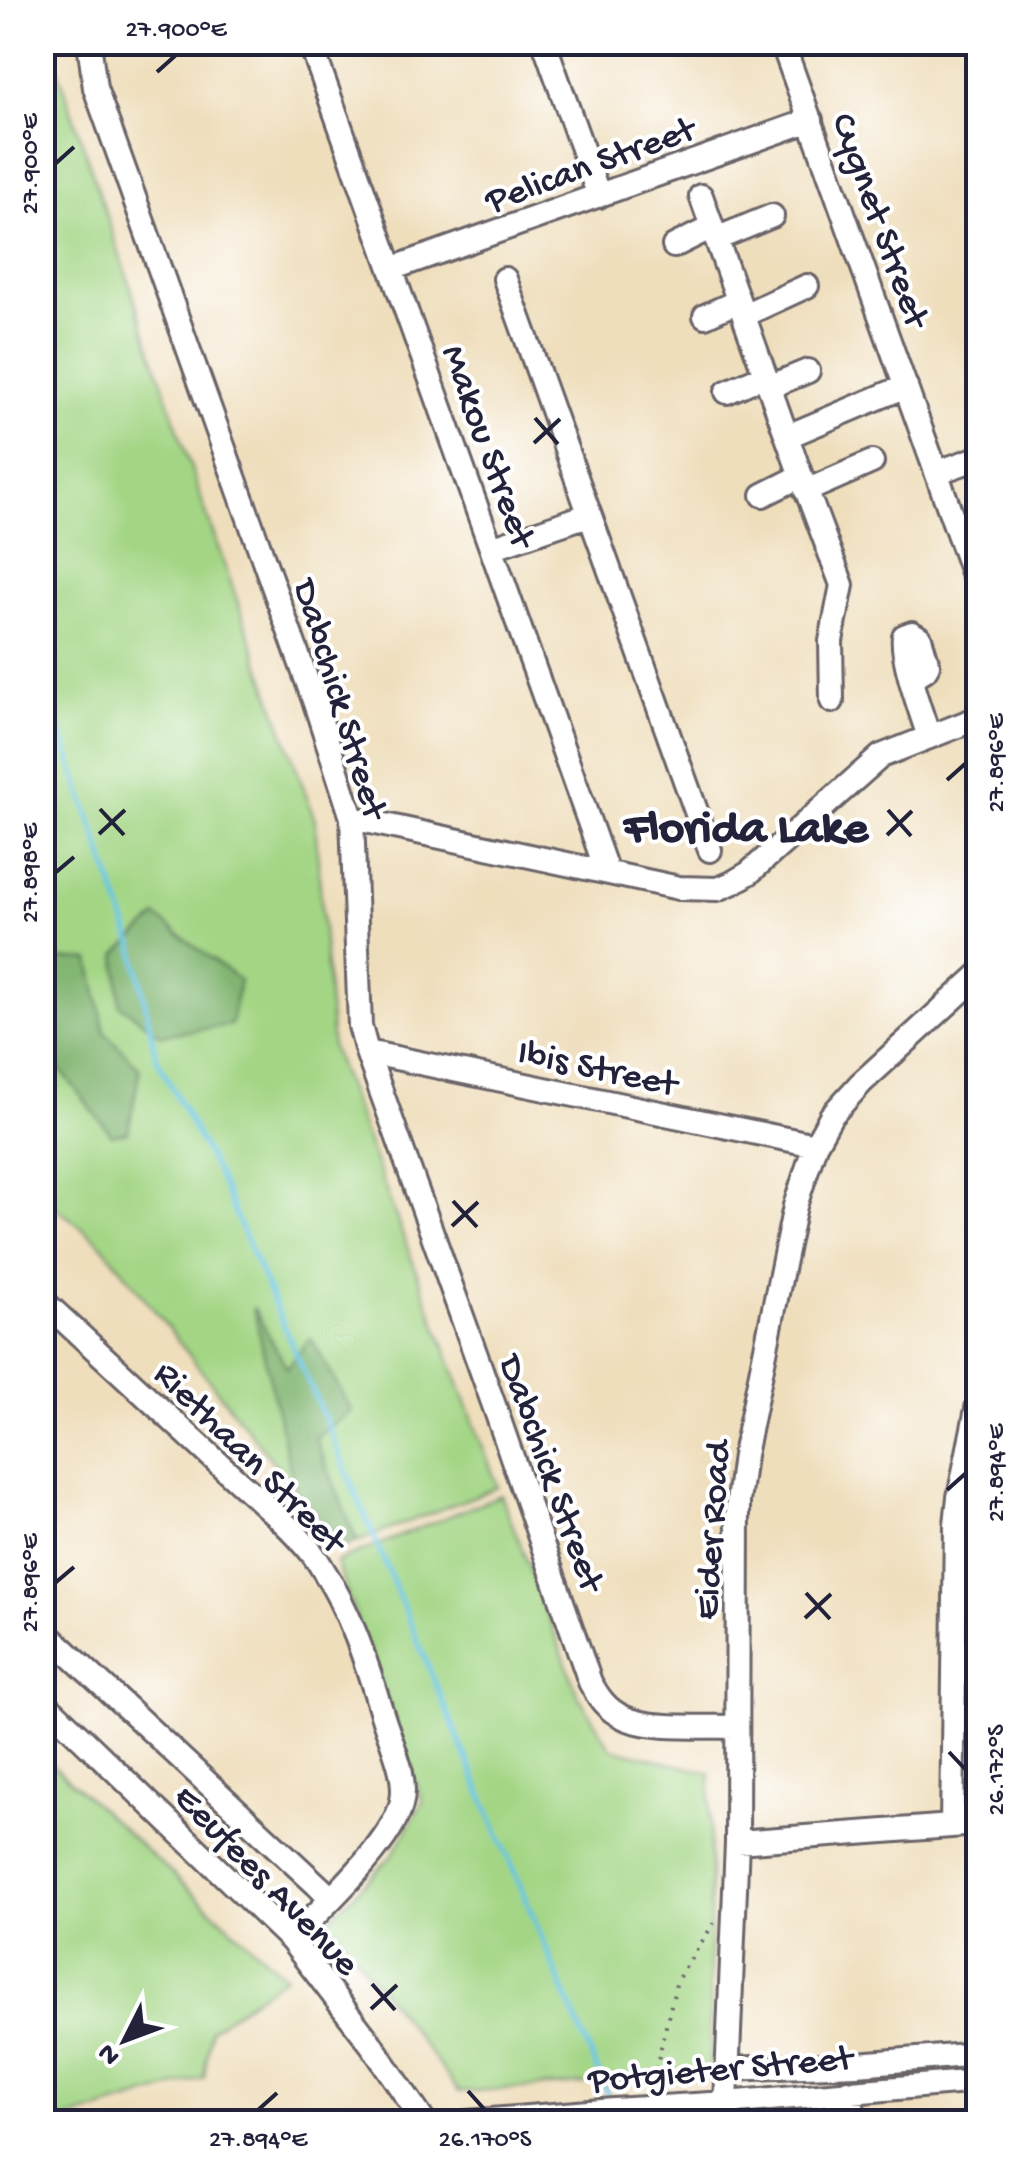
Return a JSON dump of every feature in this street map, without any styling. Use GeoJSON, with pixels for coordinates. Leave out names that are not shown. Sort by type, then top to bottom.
{"type":"FeatureCollection","features":[{"type":"Feature","properties":{"kind":"street","name":"Dabchick Street"},"geometry":{"type":"LineString","coordinates":[[89,42],[94,88],[316,706],[352,818],[360,1026],[367,1052],[590,1682],[610,1710],[626,1719],[652,1724],[736,1727]]}},
{"type":"Feature","properties":{"kind":"street","name":"Makou Street"},"geometry":{"type":"LineString","coordinates":[[310,42],[607,872]]}},
{"type":"Feature","properties":{"kind":"street"},"geometry":{"type":"LineString","coordinates":[[544,42],[599,196]]}},
{"type":"Feature","properties":{"kind":"street","name":"Cygnet Street"},"geometry":{"type":"LineString","coordinates":[[782,42],[978,589]]}},
{"type":"Feature","properties":{"kind":"street","name":"Pelican Street"},"geometry":{"type":"LineString","coordinates":[[390,270],[810,120]]}},
{"type":"Feature","properties":{"kind":"street"},"geometry":{"type":"LineString","coordinates":[[701,196],[842,585],[831,641],[832,701]]}},
{"type":"Feature","properties":{"kind":"street"},"geometry":{"type":"LineString","coordinates":[[674,246],[772,216]]}},
{"type":"Feature","properties":{"kind":"street"},"geometry":{"type":"LineString","coordinates":[[505,279],[710,850]]}},
{"type":"Feature","properties":{"kind":"street"},"geometry":{"type":"LineString","coordinates":[[705,316],[807,286]]}},
{"type":"Feature","properties":{"kind":"street"},"geometry":{"type":"LineString","coordinates":[[727,392],[808,371]]}},
{"type":"Feature","properties":{"kind":"street"},"geometry":{"type":"LineString","coordinates":[[788,436],[906,386]]}},
{"type":"Feature","properties":{"kind":"street"},"geometry":{"type":"LineString","coordinates":[[938,472],[978,458]]}},
{"type":"Feature","properties":{"kind":"street"},"geometry":{"type":"LineString","coordinates":[[762,495],[872,462]]}},
{"type":"Feature","properties":{"kind":"street"},"geometry":{"type":"LineString","coordinates":[[492,548],[588,514]]}},
{"type":"Feature","properties":{"kind":"street"},"geometry":{"type":"LineString","coordinates":[[912,678],[928,737]]}},
{"type":"Feature","properties":{"kind":"street"},"geometry":{"type":"LineString","coordinates":[[352,818],[678,888],[718,889],[749,873],[881,756],[978,718]]}},
{"type":"Feature","properties":{"kind":"street","name":"Eider Road"},"geometry":{"type":"LineString","coordinates":[[726,2104],[737,1842],[739,1487],[795,1206],[814,1145],[832,1116],[852,1092],[978,976]]}},
{"type":"Feature","properties":{"kind":"street","name":"Ibis Street"},"geometry":{"type":"LineString","coordinates":[[367,1052],[814,1145]]}},
{"type":"Feature","properties":{"kind":"street","name":"Riethaan Street"},"geometry":{"type":"LineString","coordinates":[[42,1300],[316,1559],[348,1612],[364,1653],[402,1780],[402,1802],[380,1845],[291,1940]]}},
{"type":"Feature","properties":{"kind":"street"},"geometry":{"type":"LineString","coordinates":[[952,1826],[956,1524],[978,1404]]}},
{"type":"Feature","properties":{"kind":"street","name":"Eeufees Avenue"},"geometry":{"type":"LineString","coordinates":[[42,1629],[330,1898]]}},
{"type":"Feature","properties":{"kind":"street","name":"Eeufees Avenue"},"geometry":{"type":"LineString","coordinates":[[42,1700],[291,1940],[371,2044],[424,2122]]}},
{"type":"Feature","properties":{"kind":"street"},"geometry":{"type":"LineString","coordinates":[[737,1842],[978,1824]]}},
{"type":"Feature","properties":{"kind":"street","name":"Potgieter Street"},"geometry":{"type":"LineString","coordinates":[[727,2069],[978,2054]]}},
{"type":"Feature","properties":{"kind":"street","name":"Potgieter Street"},"geometry":{"type":"LineString","coordinates":[[467,2122],[978,2081]]}},
{"type":"Feature","properties":{"kind":"street"},"geometry":{"type":"LineString","coordinates":[[848,2091],[856,2122]]}},
{"type":"Feature","properties":{"kind":"path"},"geometry":{"type":"LineString","coordinates":[[647,2108],[676,1980],[716,1920]]}},
{"type":"Feature","properties":{"kind":"green space"},"geometry":{"type":"Polygon","coordinates":[[[42,43],[49,43],[205,510],[315,820],[332,1048],[498,1487],[344,1547],[97,1240],[43,1197],[42,43]]]}},
{"type":"Feature","properties":{"kind":"green space"},"geometry":{"type":"Polygon","coordinates":[[[157,917],[239,980],[231,1025],[161,1035],[120,1005],[117,954],[157,917]]]}},
{"type":"Feature","properties":{"kind":"green space"},"geometry":{"type":"Polygon","coordinates":[[[43,959],[90,960],[105,1032],[140,1069],[128,1132],[112,1135],[43,1048],[43,959]]]}},
{"type":"Feature","properties":{"kind":"green space"},"geometry":{"type":"Polygon","coordinates":[[[253,1307],[287,1368],[311,1338],[352,1411],[315,1438],[357,1541],[344,1547],[295,1490],[253,1307]]]}},
{"type":"Feature","properties":{"kind":"green space"},"geometry":{"type":"Polygon","coordinates":[[[501,1495],[579,1697],[611,1748],[710,1773],[710,2076],[459,2092],[328,1920],[392,1856],[423,1802],[336,1562],[501,1495]]]}},
{"type":"Feature","properties":{"kind":"green space"},"geometry":{"type":"Polygon","coordinates":[[[42,1756],[285,1976],[211,2029],[204,2078],[63,2121],[43,2099],[42,1756]]]}},
{"type":"Feature","properties":{"kind":"waterway"},"geometry":{"type":"LineString","coordinates":[[42,676],[134,947],[156,1057],[218,1176],[326,1422],[608,2096]]}},
{"type":"Feature","properties":{"kind":"district","name":"Florida Lake"},"geometry":{"type":"Point","coordinates":[746,823]}}]}
